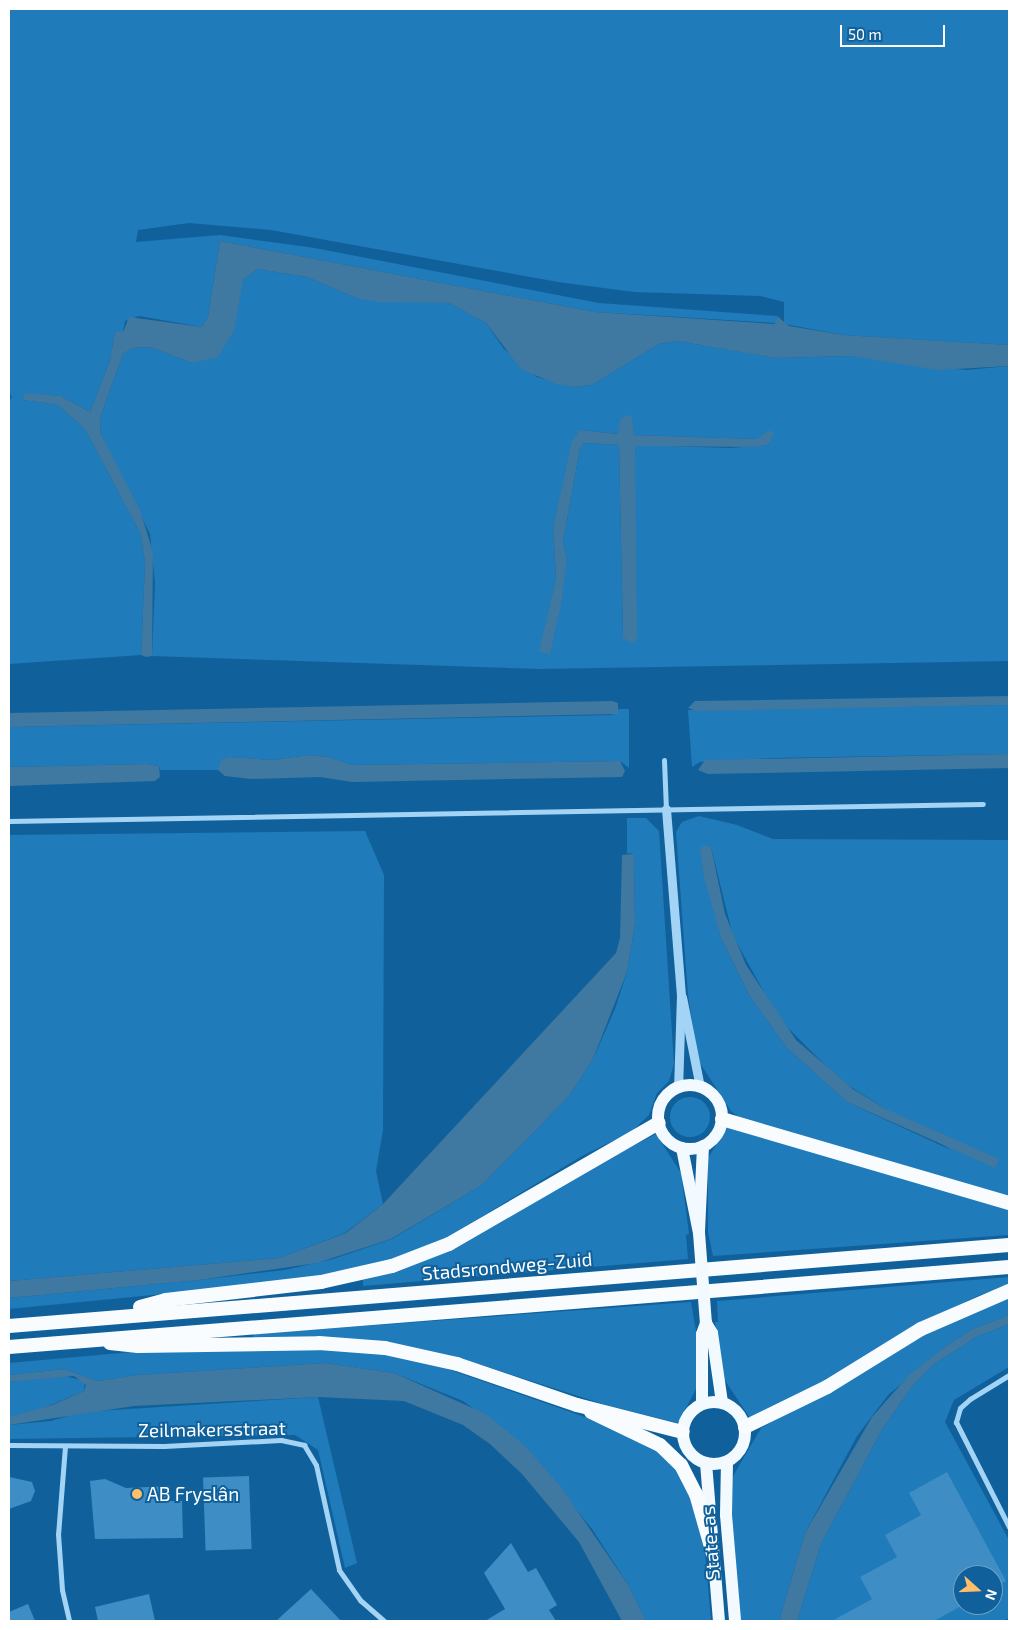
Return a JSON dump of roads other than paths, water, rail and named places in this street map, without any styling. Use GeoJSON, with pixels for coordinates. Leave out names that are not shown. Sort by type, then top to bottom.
{"type":"FeatureCollection","features":[{"type":"Feature","properties":{"kind":"highway"},"geometry":{"type":"LineString","coordinates":[[722,1119],[1009,1203]]}},
{"type":"Feature","properties":{"kind":"highway"},"geometry":{"type":"LineString","coordinates":[[106,1316],[166,1300],[321,1282],[392,1266],[449,1244],[659,1123]]}},
{"type":"Feature","properties":{"kind":"highway","name":"Stadsrondweg-Zuid"},"geometry":{"type":"LineString","coordinates":[[9,1326],[106,1316],[1009,1245]]}},
{"type":"Feature","properties":{"kind":"highway","name":"Stadsrondweg-Zuid"},"geometry":{"type":"LineString","coordinates":[[9,1347],[80,1339],[1009,1266]]}},
{"type":"Feature","properties":{"kind":"highway"},"geometry":{"type":"LineString","coordinates":[[745,1428],[827,1387],[921,1329],[1009,1291]]}},
{"type":"Feature","properties":{"kind":"highway"},"geometry":{"type":"LineString","coordinates":[[80,1339],[138,1346],[319,1343],[385,1348],[457,1364],[577,1405],[683,1432]]}},
{"type":"Feature","properties":{"kind":"highway"},"geometry":{"type":"LineString","coordinates":[[577,1405],[660,1445],[680,1465],[696,1494],[713,1554]]}},
{"type":"Feature","properties":{"kind":"main road"},"geometry":{"type":"LineString","coordinates":[[700,1087],[714,1096],[722,1119],[717,1135],[703,1146],[682,1148],[665,1137],[659,1123],[664,1099],[678,1088],[700,1087]]}},
{"type":"Feature","properties":{"kind":"main road"},"geometry":{"type":"LineString","coordinates":[[698,1233],[703,1146]]}},
{"type":"Feature","properties":{"kind":"main road"},"geometry":{"type":"LineString","coordinates":[[682,1148],[698,1233],[706,1323],[702,1334],[702,1404]]}},
{"type":"Feature","properties":{"kind":"main road"},"geometry":{"type":"LineString","coordinates":[[706,1323],[712,1333],[722,1402]]}},
{"type":"Feature","properties":{"kind":"main road"},"geometry":{"type":"LineString","coordinates":[[722,1402],[740,1414],[745,1428],[740,1451],[727,1462],[706,1463],[689,1452],[683,1432],[691,1412],[702,1404],[722,1402]]}},
{"type":"Feature","properties":{"kind":"main road","name":"State-as"},"geometry":{"type":"LineString","coordinates":[[727,1462],[726,1514],[735,1621]]}},
{"type":"Feature","properties":{"kind":"main road","name":"State-as"},"geometry":{"type":"LineString","coordinates":[[706,1463],[719,1621]]}},
{"type":"Feature","properties":{"kind":"street"},"geometry":{"type":"LineString","coordinates":[[664,760],[666,809],[681,994],[678,1088]]}},
{"type":"Feature","properties":{"kind":"street"},"geometry":{"type":"LineString","coordinates":[[9,821],[983,804]]}},
{"type":"Feature","properties":{"kind":"street"},"geometry":{"type":"LineString","coordinates":[[681,994],[688,1012],[700,1087]]}},
{"type":"Feature","properties":{"kind":"street"},"geometry":{"type":"LineString","coordinates":[[1009,1375],[970,1399],[960,1408],[956,1422],[1009,1527]]}},
{"type":"Feature","properties":{"kind":"street","name":"Zeilmakersstraat"},"geometry":{"type":"LineString","coordinates":[[9,1445],[64,1446],[281,1440],[304,1445],[316,1465],[339,1570],[360,1600],[384,1621]]}},
{"type":"Feature","properties":{"kind":"street"},"geometry":{"type":"LineString","coordinates":[[64,1446],[58,1544],[69,1621]]}},
{"type":"Feature","properties":{"kind":"place","name":"AB Fryslân"},"geometry":{"type":"Point","coordinates":[137,1494]}}]}
